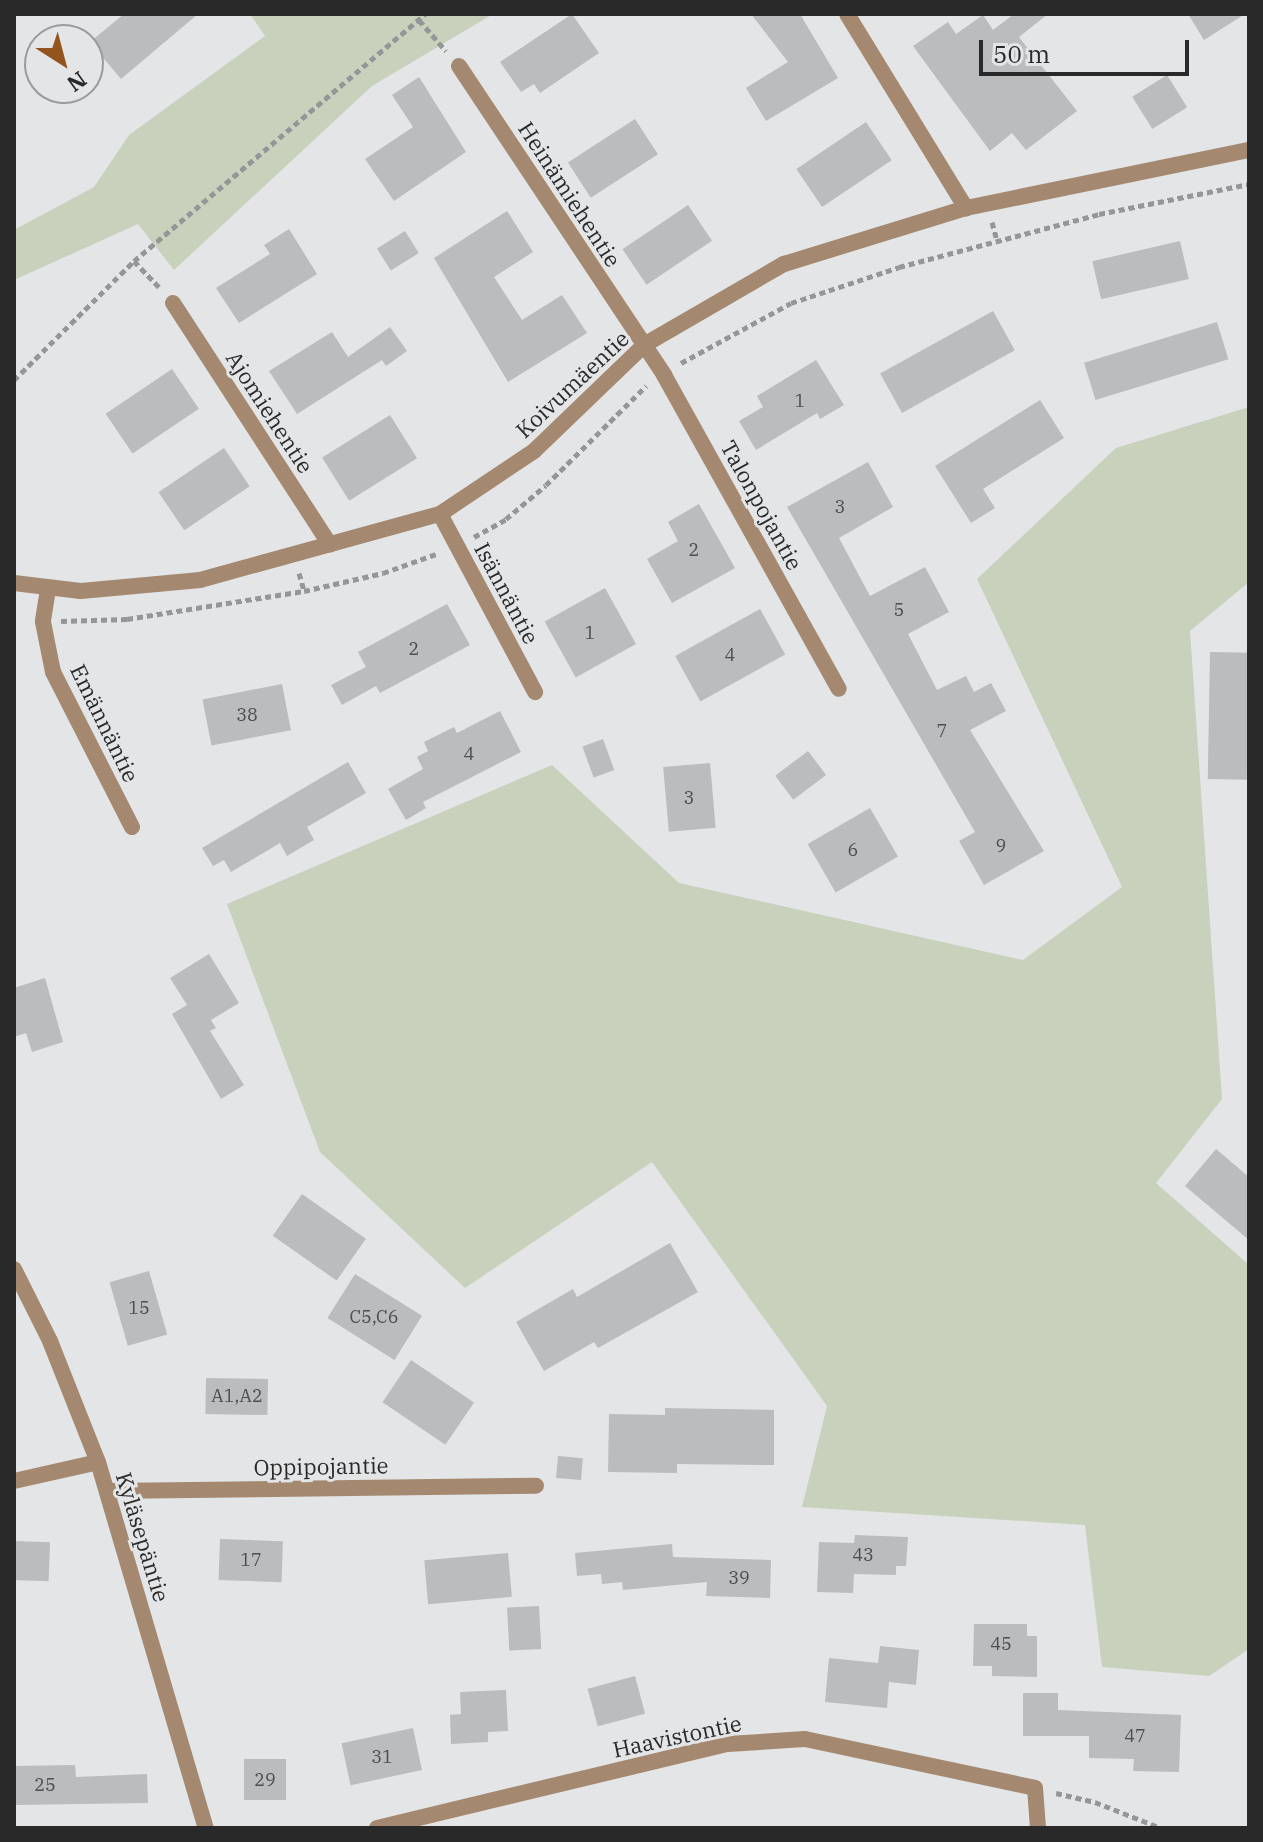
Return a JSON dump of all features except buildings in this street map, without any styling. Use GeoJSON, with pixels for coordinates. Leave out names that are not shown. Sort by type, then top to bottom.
{"type":"FeatureCollection","features":[{"type":"Feature","properties":{"kind":"street"},"geometry":{"type":"LineString","coordinates":[[847,14],[937,153],[966,208]]}},
{"type":"Feature","properties":{"kind":"street","name":"Heinämiehentie"},"geometry":{"type":"LineString","coordinates":[[459,66],[644,345]]}},
{"type":"Feature","properties":{"kind":"street","name":"Koivumäentie"},"geometry":{"type":"LineString","coordinates":[[14,583],[48,589],[200,580],[440,514],[534,451],[644,345],[784,264],[966,208],[1249,150]]}},
{"type":"Feature","properties":{"kind":"street","name":"Ajomiehentie"},"geometry":{"type":"LineString","coordinates":[[173,303],[330,545]]}},
{"type":"Feature","properties":{"kind":"street","name":"Talonpojantie"},"geometry":{"type":"LineString","coordinates":[[644,345],[664,375],[839,689]]}},
{"type":"Feature","properties":{"kind":"street","name":"Isännäntie"},"geometry":{"type":"LineString","coordinates":[[440,514],[535,692]]}},
{"type":"Feature","properties":{"kind":"street","name":"Emännäntie"},"geometry":{"type":"LineString","coordinates":[[48,589],[43,622],[53,672],[132,827]]}},
{"type":"Feature","properties":{"kind":"street","name":"Kyläsepäntie"},"geometry":{"type":"LineString","coordinates":[[14,1269],[50,1341],[98,1462],[206,1828]]}},
{"type":"Feature","properties":{"kind":"street"},"geometry":{"type":"LineString","coordinates":[[14,1481],[98,1462]]}},
{"type":"Feature","properties":{"kind":"street","name":"Oppipojantie"},"geometry":{"type":"LineString","coordinates":[[107,1491],[536,1486]]}},
{"type":"Feature","properties":{"kind":"street","name":"Haavistontie"},"geometry":{"type":"LineString","coordinates":[[377,1828],[728,1744],[805,1739],[1035,1788]]}},
{"type":"Feature","properties":{"kind":"street"},"geometry":{"type":"LineString","coordinates":[[1035,1788],[1038,1828]]}},
{"type":"Feature","properties":{"kind":"path"},"geometry":{"type":"LineString","coordinates":[[14,380],[134,261],[425,14]]}},
{"type":"Feature","properties":{"kind":"path"},"geometry":{"type":"LineString","coordinates":[[419,20],[459,66]]}},
{"type":"Feature","properties":{"kind":"path"},"geometry":{"type":"LineString","coordinates":[[43,622],[127,619],[304,591],[383,573],[457,546],[506,519],[664,375],[791,303],[899,267],[1099,214],[1249,184]]}},
{"type":"Feature","properties":{"kind":"path"},"geometry":{"type":"LineString","coordinates":[[134,261],[173,303]]}},
{"type":"Feature","properties":{"kind":"path"},"geometry":{"type":"LineString","coordinates":[[1035,1788],[1095,1802],[1161,1828]]}},
{"type":"Feature","properties":{"kind":"green space"},"geometry":{"type":"Polygon","coordinates":[[[250,14],[493,14],[372,86],[174,270],[138,224],[14,280],[14,230],[94,187],[129,135],[265,36],[250,14]]]}},
{"type":"Feature","properties":{"kind":"green space"},"geometry":{"type":"Polygon","coordinates":[[[1249,407],[1249,582],[1190,631],[1222,1099],[1156,1183],[1249,1265],[1249,1649],[1209,1676],[1102,1667],[1085,1525],[802,1507],[827,1406],[652,1162],[465,1288],[320,1152],[227,904],[552,765],[679,883],[1023,960],[1122,887],[977,579],[1116,448],[1249,407]]]}}]}
